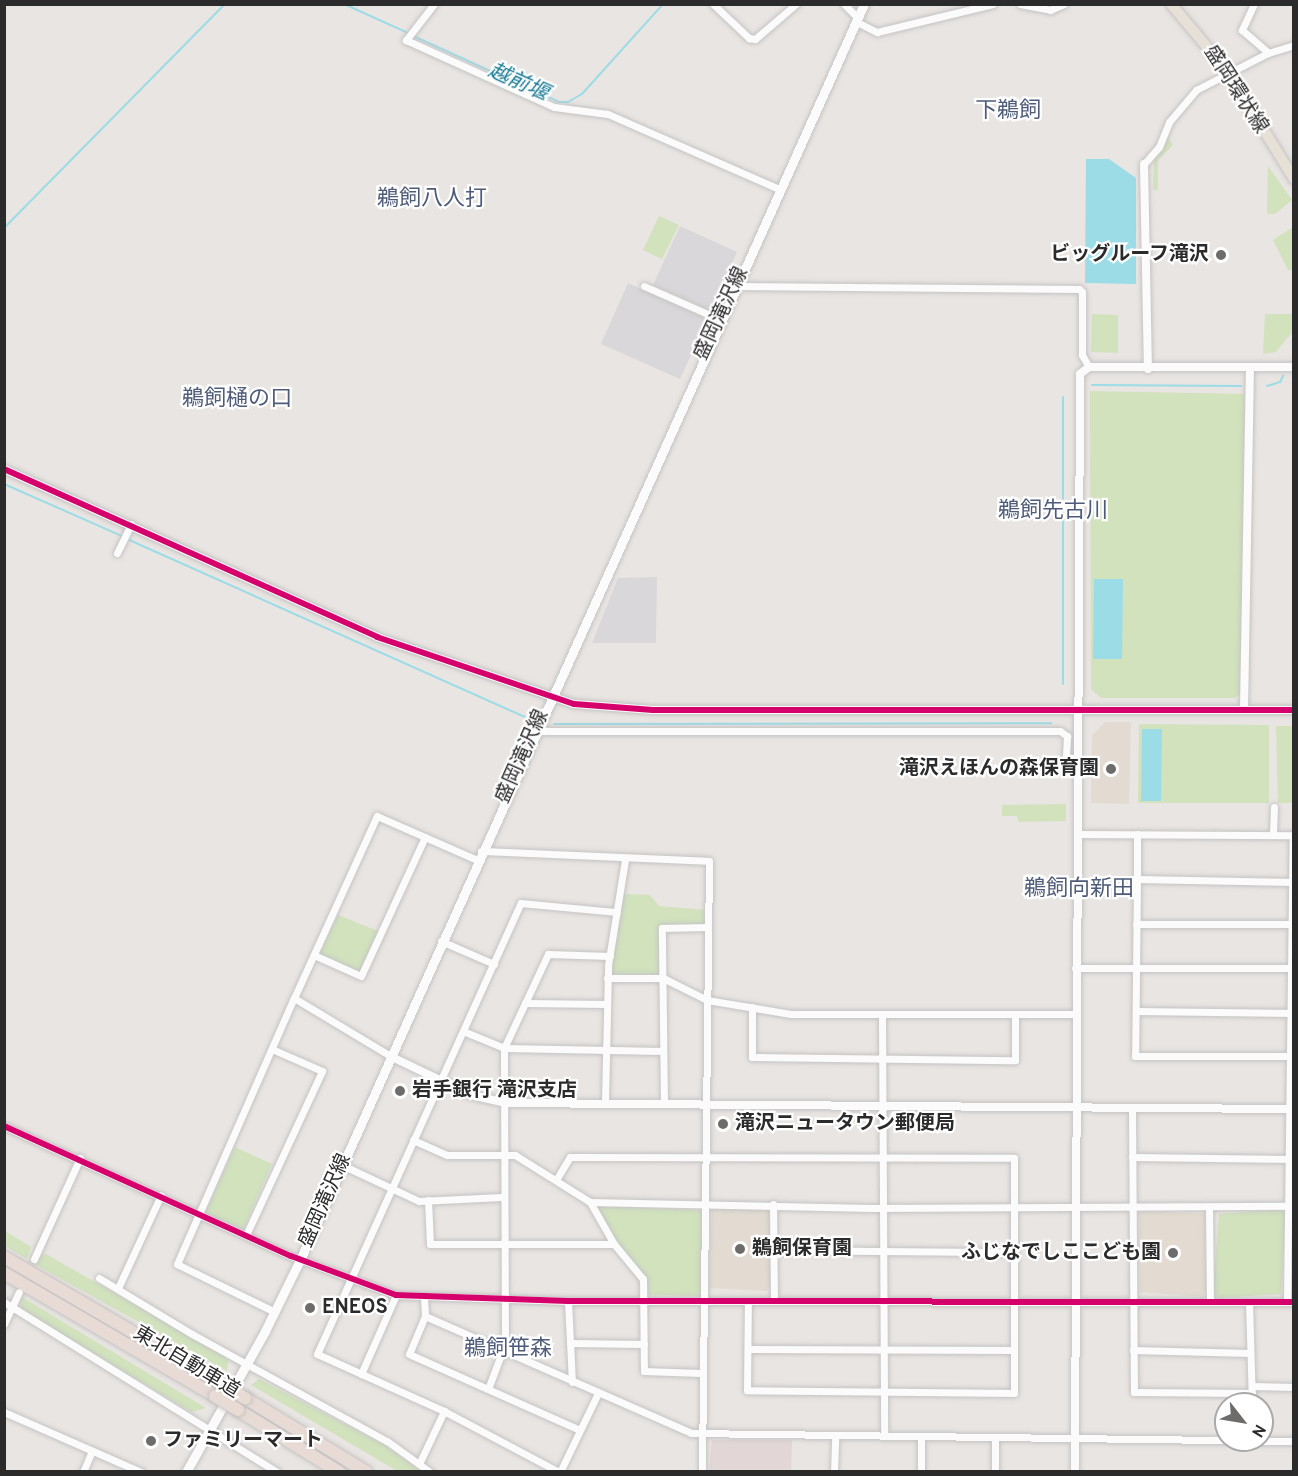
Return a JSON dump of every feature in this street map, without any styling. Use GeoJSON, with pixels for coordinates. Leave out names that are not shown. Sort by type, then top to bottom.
{"type":"FeatureCollection","features":[{"type":"Feature","properties":{"kind":"highway","name":"東北自動車道"},"geometry":{"type":"LineString","coordinates":[[4,1257],[224,1385],[366,1472]]}},
{"type":"Feature","properties":{"kind":"highway","name":"東北自動車道"},"geometry":{"type":"LineString","coordinates":[[4,1273],[215,1396],[339,1472]]}},
{"type":"Feature","properties":{"kind":"main road","name":"盛岡滝沢線"},"geometry":{"type":"LineString","coordinates":[[188,1470],[248,1364],[300,1260],[719,319],[864,4]]}},
{"type":"Feature","properties":{"kind":"main road","name":"盛岡環状線"},"geometry":{"type":"LineString","coordinates":[[1172,5],[1228,72],[1293,179]]}},
{"type":"Feature","properties":{"kind":"street"},"geometry":{"type":"LineString","coordinates":[[434,4],[406,40],[554,107],[608,114],[779,189]]}},
{"type":"Feature","properties":{"kind":"street"},"geometry":{"type":"LineString","coordinates":[[713,4],[749,38],[755,39],[796,4]]}},
{"type":"Feature","properties":{"kind":"street"},"geometry":{"type":"LineString","coordinates":[[844,4],[856,19],[877,32],[993,4]]}},
{"type":"Feature","properties":{"kind":"street"},"geometry":{"type":"LineString","coordinates":[[1020,4],[1050,10],[1064,4]]}},
{"type":"Feature","properties":{"kind":"street"},"geometry":{"type":"LineString","coordinates":[[1254,4],[1242,30],[1268,53]]}},
{"type":"Feature","properties":{"kind":"street"},"geometry":{"type":"LineString","coordinates":[[1148,369],[1144,164],[1159,147],[1168,122],[1196,90],[1268,53],[1293,45]]}},
{"type":"Feature","properties":{"kind":"street"},"geometry":{"type":"LineString","coordinates":[[644,286],[719,319]]}},
{"type":"Feature","properties":{"kind":"street"},"geometry":{"type":"LineString","coordinates":[[735,286],[1079,289],[1082,292],[1082,355],[1089,367]]}},
{"type":"Feature","properties":{"kind":"street"},"geometry":{"type":"LineString","coordinates":[[1075,1472],[1075,968],[1080,374],[1089,367],[1250,369],[1293,367]]}},
{"type":"Feature","properties":{"kind":"street"},"geometry":{"type":"LineString","coordinates":[[1244,710],[1250,369]]}},
{"type":"Feature","properties":{"kind":"street"},"geometry":{"type":"LineString","coordinates":[[4,468],[377,637],[550,698],[598,708],[653,710],[1293,710]]}},
{"type":"Feature","properties":{"kind":"street"},"geometry":{"type":"LineString","coordinates":[[117,553],[131,524]]}},
{"type":"Feature","properties":{"kind":"street"},"geometry":{"type":"LineString","coordinates":[[535,731],[1060,731],[1067,736],[1066,758],[1077,758]]}},
{"type":"Feature","properties":{"kind":"street"},"geometry":{"type":"LineString","coordinates":[[1274,807],[1274,835]]}},
{"type":"Feature","properties":{"kind":"street"},"geometry":{"type":"LineString","coordinates":[[275,1312],[177,1264],[377,816],[425,837],[479,855],[575,854],[625,860],[709,861],[708,1105],[700,1424],[704,1434],[702,1472]]}},
{"type":"Feature","properties":{"kind":"street"},"geometry":{"type":"LineString","coordinates":[[4,1126],[80,1158],[300,1260],[396,1295],[568,1300],[1290,1301],[1293,835],[1077,834]]}},
{"type":"Feature","properties":{"kind":"street"},"geometry":{"type":"LineString","coordinates":[[1137,834],[1135,1056],[1293,1056]]}},
{"type":"Feature","properties":{"kind":"street"},"geometry":{"type":"LineString","coordinates":[[314,955],[361,976],[425,837]]}},
{"type":"Feature","properties":{"kind":"street"},"geometry":{"type":"LineString","coordinates":[[605,1102],[607,978],[625,860]]}},
{"type":"Feature","properties":{"kind":"street"},"geometry":{"type":"LineString","coordinates":[[1137,879],[1293,882]]}},
{"type":"Feature","properties":{"kind":"street"},"geometry":{"type":"LineString","coordinates":[[598,1393],[560,1472],[444,1411],[317,1354],[521,903],[617,912]]}},
{"type":"Feature","properties":{"kind":"street"},"geometry":{"type":"LineString","coordinates":[[1136,924],[1293,924]]}},
{"type":"Feature","properties":{"kind":"street"},"geometry":{"type":"LineString","coordinates":[[664,1104],[662,928],[707,927]]}},
{"type":"Feature","properties":{"kind":"street"},"geometry":{"type":"LineString","coordinates":[[441,941],[494,964]]}},
{"type":"Feature","properties":{"kind":"street"},"geometry":{"type":"LineString","coordinates":[[488,1389],[504,1352],[505,1242],[502,1197],[505,1103],[501,1088],[504,1048],[548,954],[610,956]]}},
{"type":"Feature","properties":{"kind":"street"},"geometry":{"type":"LineString","coordinates":[[1075,968],[1293,968]]}},
{"type":"Feature","properties":{"kind":"street"},"geometry":{"type":"LineString","coordinates":[[607,978],[663,978],[707,1000],[791,1014],[1015,1016],[1075,1014]]}},
{"type":"Feature","properties":{"kind":"street"},"geometry":{"type":"LineString","coordinates":[[294,998],[392,1057],[440,1082],[505,1103],[605,1102],[1132,1110],[1292,1109]]}},
{"type":"Feature","properties":{"kind":"street"},"geometry":{"type":"LineString","coordinates":[[525,1003],[607,1004]]}},
{"type":"Feature","properties":{"kind":"street"},"geometry":{"type":"LineString","coordinates":[[752,1007],[752,1057],[1015,1060],[1015,1016]]}},
{"type":"Feature","properties":{"kind":"street"},"geometry":{"type":"LineString","coordinates":[[1136,1011],[1293,1013]]}},
{"type":"Feature","properties":{"kind":"street"},"geometry":{"type":"LineString","coordinates":[[882,1014],[884,1435]]}},
{"type":"Feature","properties":{"kind":"street"},"geometry":{"type":"LineString","coordinates":[[463,1031],[504,1048],[663,1051]]}},
{"type":"Feature","properties":{"kind":"street"},"geometry":{"type":"LineString","coordinates":[[246,1235],[322,1071],[272,1049]]}},
{"type":"Feature","properties":{"kind":"street"},"geometry":{"type":"LineString","coordinates":[[1132,1110],[1134,1392],[1293,1387]]}},
{"type":"Feature","properties":{"kind":"street"},"geometry":{"type":"LineString","coordinates":[[413,1140],[447,1155],[515,1155],[590,1202],[614,1244],[643,1279],[644,1371],[701,1373]]}},
{"type":"Feature","properties":{"kind":"street"},"geometry":{"type":"LineString","coordinates":[[556,1180],[570,1157],[1014,1158],[1014,1393],[747,1390],[748,1301]]}},
{"type":"Feature","properties":{"kind":"street"},"geometry":{"type":"LineString","coordinates":[[1132,1157],[1291,1159]]}},
{"type":"Feature","properties":{"kind":"street"},"geometry":{"type":"LineString","coordinates":[[34,1259],[80,1158]]}},
{"type":"Feature","properties":{"kind":"street"},"geometry":{"type":"LineString","coordinates":[[342,1165],[419,1201],[502,1197]]}},
{"type":"Feature","properties":{"kind":"street"},"geometry":{"type":"LineString","coordinates":[[118,1288],[161,1195]]}},
{"type":"Feature","properties":{"kind":"street"},"geometry":{"type":"LineString","coordinates":[[428,1200],[430,1244],[505,1242],[614,1244]]}},
{"type":"Feature","properties":{"kind":"street"},"geometry":{"type":"LineString","coordinates":[[590,1202],[882,1207],[1292,1206]]}},
{"type":"Feature","properties":{"kind":"street"},"geometry":{"type":"LineString","coordinates":[[772,1204],[774,1299]]}},
{"type":"Feature","properties":{"kind":"street"},"geometry":{"type":"LineString","coordinates":[[1209,1207],[1210,1302]]}},
{"type":"Feature","properties":{"kind":"street"},"geometry":{"type":"LineString","coordinates":[[773,1250],[1014,1252]]}},
{"type":"Feature","properties":{"kind":"street"},"geometry":{"type":"LineString","coordinates":[[99,1278],[387,1441],[430,1472]]}},
{"type":"Feature","properties":{"kind":"street"},"geometry":{"type":"LineString","coordinates":[[4,1324],[19,1292]]}},
{"type":"Feature","properties":{"kind":"street"},"geometry":{"type":"LineString","coordinates":[[361,1374],[396,1295]]}},
{"type":"Feature","properties":{"kind":"street"},"geometry":{"type":"LineString","coordinates":[[424,1297],[424,1316],[410,1354],[580,1430]]}},
{"type":"Feature","properties":{"kind":"street"},"geometry":{"type":"LineString","coordinates":[[568,1300],[572,1382]]}},
{"type":"Feature","properties":{"kind":"street"},"geometry":{"type":"LineString","coordinates":[[4,1302],[277,1472]]}},
{"type":"Feature","properties":{"kind":"street"},"geometry":{"type":"LineString","coordinates":[[1249,1302],[1252,1390]]}},
{"type":"Feature","properties":{"kind":"street"},"geometry":{"type":"LineString","coordinates":[[424,1316],[691,1434],[1214,1440]]}},
{"type":"Feature","properties":{"kind":"street"},"geometry":{"type":"LineString","coordinates":[[570,1343],[644,1344]]}},
{"type":"Feature","properties":{"kind":"street"},"geometry":{"type":"LineString","coordinates":[[748,1349],[1014,1350]]}},
{"type":"Feature","properties":{"kind":"street"},"geometry":{"type":"LineString","coordinates":[[1133,1350],[1250,1353]]}},
{"type":"Feature","properties":{"kind":"street"},"geometry":{"type":"LineString","coordinates":[[419,1464],[444,1411]]}},
{"type":"Feature","properties":{"kind":"street"},"geometry":{"type":"LineString","coordinates":[[4,1412],[141,1472]]}},
{"type":"Feature","properties":{"kind":"street"},"geometry":{"type":"LineString","coordinates":[[834,1472],[835,1436]]}},
{"type":"Feature","properties":{"kind":"street"},"geometry":{"type":"LineString","coordinates":[[921,1437],[921,1472]]}},
{"type":"Feature","properties":{"kind":"street"},"geometry":{"type":"LineString","coordinates":[[994,1438],[995,1472]]}},
{"type":"Feature","properties":{"kind":"street"},"geometry":{"type":"LineString","coordinates":[[1274,1441],[1293,1441]]}},
{"type":"Feature","properties":{"kind":"street"},"geometry":{"type":"LineString","coordinates":[[83,1472],[92,1451]]}},
{"type":"Feature","properties":{"kind":"shaded area"},"geometry":{"type":"Polygon","coordinates":[[[680,226],[737,252],[711,311],[653,285],[680,226]]]}},
{"type":"Feature","properties":{"kind":"shaded area"},"geometry":{"type":"Polygon","coordinates":[[[628,283],[708,319],[680,379],[601,344],[628,283]]]}},
{"type":"Feature","properties":{"kind":"shaded area"},"geometry":{"type":"Polygon","coordinates":[[[657,577],[656,643],[592,643],[618,578],[657,577]]]}},
{"type":"Feature","properties":{"kind":"shaded area","name":"滝沢えほんの森保育園"},"geometry":{"type":"Polygon","coordinates":[[[1105,722],[1131,722],[1129,804],[1091,803],[1092,735],[1105,722]]]}},
{"type":"Feature","properties":{"kind":"shaded area","name":"鵜飼保育園"},"geometry":{"type":"Polygon","coordinates":[[[712,1208],[770,1209],[771,1287],[766,1291],[709,1288],[712,1208]]]}},
{"type":"Feature","properties":{"kind":"shaded area","name":"ふじなでしここども園"},"geometry":{"type":"Polygon","coordinates":[[[1142,1211],[1205,1214],[1206,1291],[1202,1297],[1140,1292],[1139,1214],[1142,1211]]]}},
{"type":"Feature","properties":{"kind":"shaded area"},"geometry":{"type":"Polygon","coordinates":[[[712,1440],[792,1440],[791,1471],[709,1471],[712,1440]]]}},
{"type":"Feature","properties":{"kind":"green space"},"geometry":{"type":"Polygon","coordinates":[[[1166,134],[1173,145],[1158,160],[1158,190],[1153,190],[1154,158],[1166,134]]]}},
{"type":"Feature","properties":{"kind":"green space"},"geometry":{"type":"Polygon","coordinates":[[[1268,166],[1292,200],[1275,214],[1267,214],[1268,166]]]}},
{"type":"Feature","properties":{"kind":"green space"},"geometry":{"type":"Polygon","coordinates":[[[659,216],[679,225],[662,259],[643,250],[659,216]]]}},
{"type":"Feature","properties":{"kind":"green space"},"geometry":{"type":"Polygon","coordinates":[[[1293,227],[1293,270],[1288,270],[1273,240],[1293,227]]]}},
{"type":"Feature","properties":{"kind":"green space"},"geometry":{"type":"Polygon","coordinates":[[[1092,314],[1118,315],[1118,353],[1091,352],[1092,314]]]}},
{"type":"Feature","properties":{"kind":"green space"},"geometry":{"type":"Polygon","coordinates":[[[1265,314],[1293,314],[1294,330],[1276,352],[1263,354],[1265,314]]]}},
{"type":"Feature","properties":{"kind":"green space"},"geometry":{"type":"Polygon","coordinates":[[[1090,391],[1245,394],[1240,694],[1235,698],[1101,698],[1091,689],[1090,391]]]}},
{"type":"Feature","properties":{"kind":"green space"},"geometry":{"type":"Polygon","coordinates":[[[1139,724],[1269,725],[1269,803],[1138,803],[1139,724]]]}},
{"type":"Feature","properties":{"kind":"green space"},"geometry":{"type":"Polygon","coordinates":[[[1276,726],[1293,726],[1293,803],[1278,803],[1276,726]]]}},
{"type":"Feature","properties":{"kind":"green space"},"geometry":{"type":"Polygon","coordinates":[[[1066,804],[1066,821],[1018,822],[1017,816],[1002,816],[1002,805],[1066,804]]]}},
{"type":"Feature","properties":{"kind":"green space"},"geometry":{"type":"Polygon","coordinates":[[[624,894],[650,895],[659,906],[705,910],[705,925],[660,926],[660,976],[609,976],[624,894]]]}},
{"type":"Feature","properties":{"kind":"green space"},"geometry":{"type":"Polygon","coordinates":[[[338,915],[378,931],[361,970],[356,971],[319,955],[338,915]]]}},
{"type":"Feature","properties":{"kind":"green space"},"geometry":{"type":"Polygon","coordinates":[[[235,1147],[272,1164],[243,1230],[205,1213],[235,1147]]]}},
{"type":"Feature","properties":{"kind":"green space"},"geometry":{"type":"Polygon","coordinates":[[[596,1206],[702,1210],[701,1296],[649,1295],[646,1279],[617,1243],[596,1206]]]}},
{"type":"Feature","properties":{"kind":"green space"},"geometry":{"type":"Polygon","coordinates":[[[1279,1209],[1286,1212],[1281,1294],[1218,1298],[1213,1292],[1219,1214],[1279,1209]]]}},
{"type":"Feature","properties":{"kind":"green space"},"geometry":{"type":"Polygon","coordinates":[[[5,1231],[31,1247],[27,1259],[5,1246],[5,1231]]]}},
{"type":"Feature","properties":{"kind":"green space"},"geometry":{"type":"Polygon","coordinates":[[[46,1254],[224,1356],[228,1361],[227,1371],[36,1265],[42,1255],[46,1254]]]}},
{"type":"Feature","properties":{"kind":"green space"},"geometry":{"type":"Polygon","coordinates":[[[20,1296],[206,1408],[191,1412],[21,1310],[20,1296]]]}},
{"type":"Feature","properties":{"kind":"green space"},"geometry":{"type":"Polygon","coordinates":[[[259,1379],[384,1445],[421,1471],[397,1471],[251,1385],[259,1379]]]}},
{"type":"Feature","properties":{"kind":"water"},"geometry":{"type":"Polygon","coordinates":[[[1086,159],[1109,159],[1136,178],[1136,284],[1085,283],[1086,159]]]}},
{"type":"Feature","properties":{"kind":"water"},"geometry":{"type":"Polygon","coordinates":[[[1094,579],[1123,579],[1122,659],[1093,659],[1094,579]]]}},
{"type":"Feature","properties":{"kind":"water"},"geometry":{"type":"Polygon","coordinates":[[[1142,729],[1162,729],[1161,801],[1141,801],[1142,729]]]}},
{"type":"Feature","properties":{"kind":"waterway","name":"越前堰"},"geometry":{"type":"LineString","coordinates":[[4,228],[225,4]]}},
{"type":"Feature","properties":{"kind":"waterway","name":"越前堰"},"geometry":{"type":"LineString","coordinates":[[344,4],[408,33]]}},
{"type":"Feature","properties":{"kind":"waterway","name":"越前堰"},"geometry":{"type":"LineString","coordinates":[[413,36],[559,102],[568,102],[582,94],[663,4]]}},
{"type":"Feature","properties":{"kind":"waterway"},"geometry":{"type":"LineString","coordinates":[[1267,386],[1280,382],[1283,376]]}},
{"type":"Feature","properties":{"kind":"waterway"},"geometry":{"type":"LineString","coordinates":[[1092,385],[1241,386]]}},
{"type":"Feature","properties":{"kind":"waterway"},"geometry":{"type":"LineString","coordinates":[[1063,397],[1063,684]]}},
{"type":"Feature","properties":{"kind":"waterway"},"geometry":{"type":"LineString","coordinates":[[4,484],[122,536]]}},
{"type":"Feature","properties":{"kind":"waterway"},"geometry":{"type":"LineString","coordinates":[[127,539],[527,718]]}},
{"type":"Feature","properties":{"kind":"waterway"},"geometry":{"type":"LineString","coordinates":[[554,724],[1051,723]]}},
{"type":"Feature","properties":{"kind":"cycle path"},"geometry":{"type":"LineString","coordinates":[[4,469],[377,637],[574,704],[653,710],[1294,710]]}},
{"type":"Feature","properties":{"kind":"cycle path"},"geometry":{"type":"LineString","coordinates":[[4,1126],[291,1256],[396,1295],[568,1301],[1294,1302]]}},
{"type":"Feature","properties":{"kind":"place","name":"ビッグルーフ滝沢"},"geometry":{"type":"Point","coordinates":[1221,255]}},
{"type":"Feature","properties":{"kind":"place","name":"滝沢えほんの森保育園"},"geometry":{"type":"Point","coordinates":[1111,769]}},
{"type":"Feature","properties":{"kind":"place","name":"岩手銀行 滝沢支店"},"geometry":{"type":"Point","coordinates":[400,1091]}},
{"type":"Feature","properties":{"kind":"place","name":"滝沢ニュータウン郵便局"},"geometry":{"type":"Point","coordinates":[723,1124]}},
{"type":"Feature","properties":{"kind":"place","name":"鵜飼保育園"},"geometry":{"type":"Point","coordinates":[740,1249]}},
{"type":"Feature","properties":{"kind":"place","name":"ふじなでしここども園"},"geometry":{"type":"Point","coordinates":[1173,1253]}},
{"type":"Feature","properties":{"kind":"place","name":"ENEOS"},"geometry":{"type":"Point","coordinates":[310,1308]}},
{"type":"Feature","properties":{"kind":"place","name":"ファミリーマート"},"geometry":{"type":"Point","coordinates":[151,1441]}},
{"type":"Feature","properties":{"kind":"district","name":"下鵜飼"},"geometry":{"type":"Point","coordinates":[1008,112]}},
{"type":"Feature","properties":{"kind":"district","name":"鵜飼八人打"},"geometry":{"type":"Point","coordinates":[432,200]}},
{"type":"Feature","properties":{"kind":"district","name":"鵜飼樋の口"},"geometry":{"type":"Point","coordinates":[237,400]}},
{"type":"Feature","properties":{"kind":"district","name":"鵜飼先古川"},"geometry":{"type":"Point","coordinates":[1053,512]}},
{"type":"Feature","properties":{"kind":"district","name":"鵜飼向新田"},"geometry":{"type":"Point","coordinates":[1079,890]}},
{"type":"Feature","properties":{"kind":"district","name":"鵜飼笹森"},"geometry":{"type":"Point","coordinates":[508,1350]}}]}
